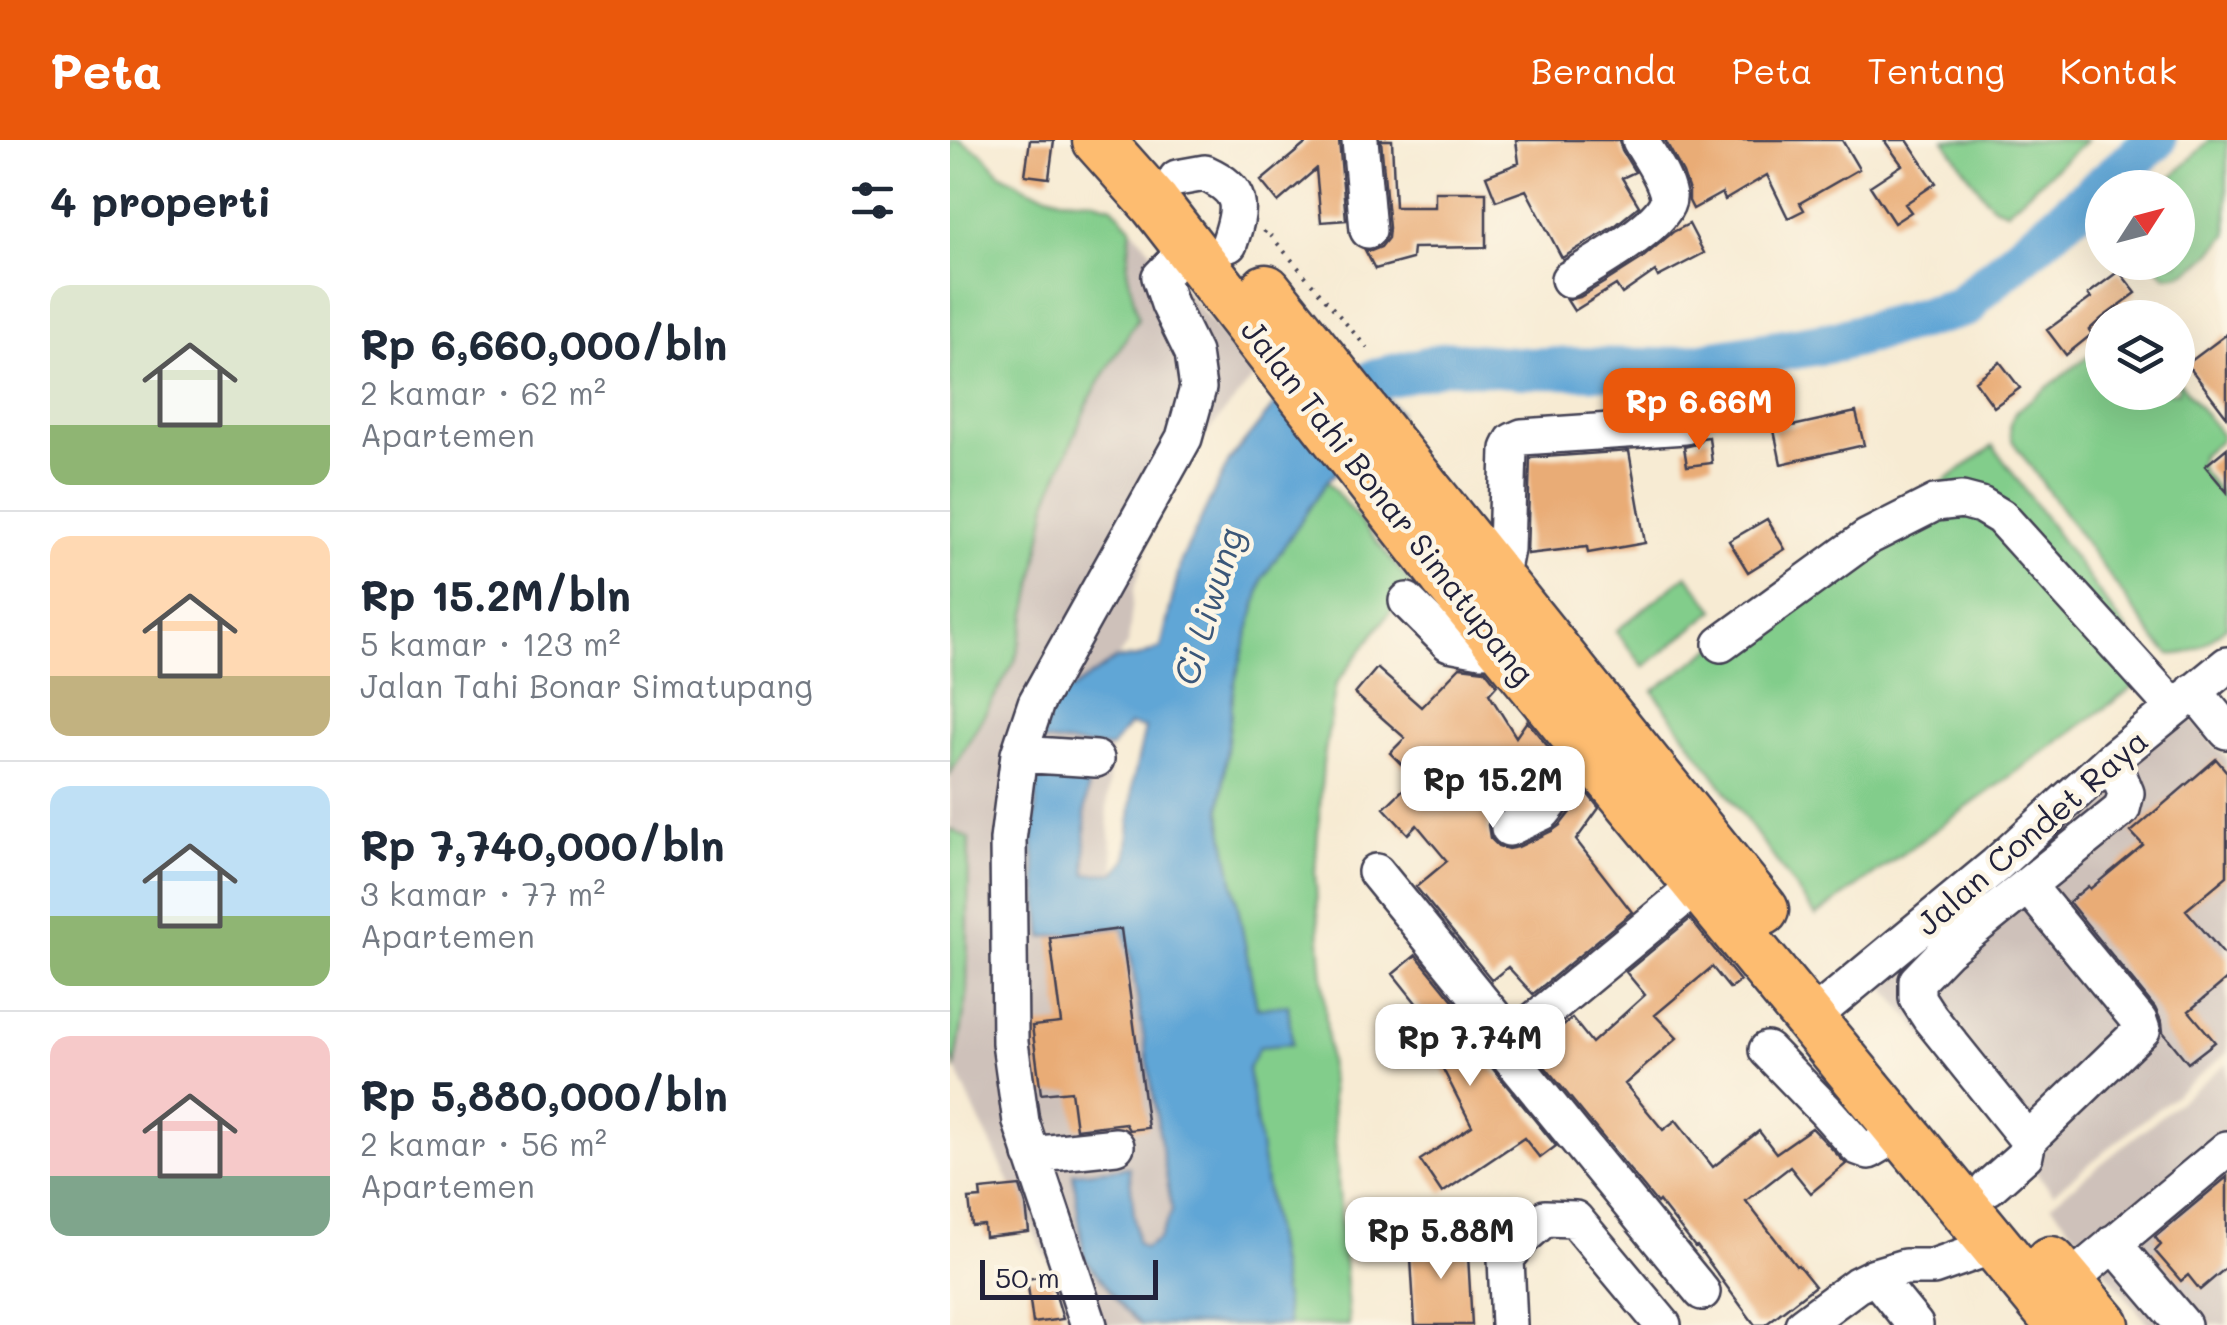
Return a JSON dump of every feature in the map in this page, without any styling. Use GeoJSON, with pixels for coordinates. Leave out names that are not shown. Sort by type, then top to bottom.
{"type":"FeatureCollection","features":[{"type":"Feature","properties":{"kind":"highway","name":"Jalan Tahi Bonar Simatupang"},"geometry":{"type":"LineString","coordinates":[[1098,140],[1155,204],[1209,246],[1456,575],[1703,880]]}},
{"type":"Feature","properties":{"kind":"highway","name":"Jalan Tahi Bonar Simatupang"},"geometry":{"type":"LineString","coordinates":[[1141,140],[1177,178],[1209,246]]}},
{"type":"Feature","properties":{"kind":"highway","name":"Jalan Tahi Bonar Simatupang"},"geometry":{"type":"LineString","coordinates":[[1456,575],[1504,648],[1590,753],[1989,1187],[2057,1304]]}},
{"type":"Feature","properties":{"kind":"highway","name":"Jalan Tahi Bonar Simatupang"},"geometry":{"type":"LineString","coordinates":[[1822,1009],[1902,1131],[1996,1245],[2057,1304],[2104,1325]]}},
{"type":"Feature","properties":{"kind":"street"},"geometry":{"type":"LineString","coordinates":[[1360,140],[1368,230]]}},
{"type":"Feature","properties":{"kind":"street"},"geometry":{"type":"LineString","coordinates":[[1569,279],[1624,244],[1668,206],[1668,194],[1640,140]]}},
{"type":"Feature","properties":{"kind":"street"},"geometry":{"type":"LineString","coordinates":[[1089,1325],[1020,1122],[1010,1043],[1008,840],[1019,754],[1036,704],[1184,438],[1198,388],[1193,353],[1160,277],[1209,246]]}},
{"type":"Feature","properties":{"kind":"street"},"geometry":{"type":"LineString","coordinates":[[1456,575],[1506,549],[1509,449],[1513,442],[1522,437],[1686,426]]}},
{"type":"Feature","properties":{"kind":"street"},"geometry":{"type":"LineString","coordinates":[[1721,644],[1868,538],[1935,504],[1962,500],[1981,505],[2001,518],[2184,700],[2227,730]]}},
{"type":"Feature","properties":{"kind":"street","name":"Jalan Condet Raya"},"geometry":{"type":"LineString","coordinates":[[1822,1009],[1996,865],[2112,758],[2227,665]]}},
{"type":"Feature","properties":{"kind":"street"},"geometry":{"type":"LineString","coordinates":[[1509,828],[1543,812],[1590,753]]}},
{"type":"Feature","properties":{"kind":"street"},"geometry":{"type":"LineString","coordinates":[[1019,754],[1096,759]]}},
{"type":"Feature","properties":{"kind":"street"},"geometry":{"type":"LineString","coordinates":[[2028,1140],[1930,1018],[1917,998],[1917,981],[1946,951],[2122,809],[2126,793],[2112,758]]}},
{"type":"Feature","properties":{"kind":"street"},"geometry":{"type":"LineString","coordinates":[[1376,872],[1512,1040]]}},
{"type":"Feature","properties":{"kind":"street"},"geometry":{"type":"LineString","coordinates":[[1702,1292],[1506,1054],[1506,1047],[1703,880]]}},
{"type":"Feature","properties":{"kind":"street"},"geometry":{"type":"LineString","coordinates":[[1989,1187],[2025,1155],[2028,1140],[2142,1030],[2139,1021],[2028,886]]}},
{"type":"Feature","properties":{"kind":"street"},"geometry":{"type":"LineString","coordinates":[[1766,1050],[1858,1148],[1869,1151],[1902,1131]]}},
{"type":"Feature","properties":{"kind":"street"},"geometry":{"type":"LineString","coordinates":[[1032,1155],[1116,1146]]}},
{"type":"Feature","properties":{"kind":"street"},"geometry":{"type":"LineString","coordinates":[[2057,1304],[2113,1244],[2227,1149]]}},
{"type":"Feature","properties":{"kind":"street"},"geometry":{"type":"LineString","coordinates":[[1509,1325],[1506,1260],[1523,1237],[1545,1218],[1575,1219],[1663,1325]]}},
{"type":"Feature","properties":{"kind":"street"},"geometry":{"type":"LineString","coordinates":[[2113,1244],[2183,1325]]}},
{"type":"Feature","properties":{"kind":"street"},"geometry":{"type":"LineString","coordinates":[[1803,1325],[1875,1276],[1905,1267],[1932,1267],[1996,1245]]}},
{"type":"Feature","properties":{"kind":"street"},"geometry":{"type":"LineString","coordinates":[[1875,1276],[1915,1325]]}},
{"type":"Feature","properties":{"kind":"shaded area"},"geometry":{"type":"Polygon","coordinates":[[[1131,227],[1256,375],[1195,447],[1160,506],[1134,590],[1128,645],[1116,659],[1107,810],[1172,1212],[1159,1239],[1164,1325],[1070,1325],[1059,1282],[955,1067],[967,996],[969,840],[950,829],[950,774],[1015,661],[1049,497],[1090,398],[1138,318],[1127,269],[1131,227]]]}},
{"type":"Feature","properties":{"kind":"shaded area"},"geometry":{"type":"Polygon","coordinates":[[[2183,709],[2227,759],[2227,1053],[2053,1193],[1871,971],[2183,709]]]}},
{"type":"Feature","properties":{"kind":"shaded area"},"geometry":{"type":"Polygon","coordinates":[[[2227,1063],[2227,1325],[2149,1325],[2051,1204],[2227,1063]]]}},
{"type":"Feature","properties":{"kind":"green space"},"geometry":{"type":"Polygon","coordinates":[[[950,140],[960,140],[983,154],[1000,173],[1030,189],[1112,206],[1131,227],[1127,269],[1138,318],[1090,398],[1049,497],[1015,661],[950,774],[950,140]]]}},
{"type":"Feature","properties":{"kind":"green space"},"geometry":{"type":"Polygon","coordinates":[[[1944,140],[2087,140],[2007,211],[1986,199],[1944,140]]]}},
{"type":"Feature","properties":{"kind":"green space"},"geometry":{"type":"Polygon","coordinates":[[[2209,140],[2227,140],[2227,235],[2195,266],[2195,170],[2180,170],[2209,140]]]}},
{"type":"Feature","properties":{"kind":"green space"},"geometry":{"type":"Polygon","coordinates":[[[2085,359],[2085,410],[2195,410],[2195,402],[2222,436],[2201,455],[2199,464],[2227,501],[2227,626],[2187,653],[2170,654],[2157,642],[2013,442],[2010,425],[2017,410],[2085,359]]]}},
{"type":"Feature","properties":{"kind":"green space"},"geometry":{"type":"Polygon","coordinates":[[[1993,446],[2156,671],[1816,916],[1653,691],[1993,446]]]}},
{"type":"Feature","properties":{"kind":"green space"},"geometry":{"type":"Polygon","coordinates":[[[1327,481],[1411,584],[1336,684],[1323,763],[1315,873],[1349,1325],[1288,1325],[1248,1069],[1258,1046],[1292,1044],[1288,1006],[1257,1008],[1220,812],[1234,685],[1263,578],[1327,481]]]}},
{"type":"Feature","properties":{"kind":"green space"},"geometry":{"type":"Polygon","coordinates":[[[1687,575],[1715,610],[1644,667],[1616,631],[1687,575]]]}},
{"type":"Feature","properties":{"kind":"green space"},"geometry":{"type":"Polygon","coordinates":[[[950,829],[969,839],[967,996],[955,1067],[950,1053],[950,829]]]}},
{"type":"Feature","properties":{"kind":"water"},"geometry":{"type":"Polygon","coordinates":[[[1345,352],[1399,413],[1327,481],[1263,578],[1234,685],[1220,812],[1257,1008],[1288,1005],[1292,1044],[1259,1047],[1248,1069],[1288,1325],[1141,1325],[1084,1257],[1073,1173],[1129,1167],[1137,1243],[1144,1248],[1159,1239],[1172,1211],[1130,952],[1123,927],[1043,937],[1033,845],[1038,771],[1089,777],[1086,874],[1115,873],[1127,858],[1133,781],[1145,728],[1129,725],[1111,748],[1041,741],[1052,703],[1116,659],[1138,657],[1161,648],[1181,561],[1229,461],[1276,403],[1345,352]]]}},
{"type":"Feature","properties":{"kind":"building"},"geometry":{"type":"Polygon","coordinates":[[[1030,140],[1054,140],[1049,178],[1025,175],[1030,140]]]}},
{"type":"Feature","properties":{"kind":"building"},"geometry":{"type":"Polygon","coordinates":[[[1310,140],[1339,140],[1346,220],[1321,222],[1316,169],[1278,202],[1261,181],[1310,140]]]}},
{"type":"Feature","properties":{"kind":"building"},"geometry":{"type":"Polygon","coordinates":[[[1381,140],[1392,140],[1395,207],[1435,207],[1435,192],[1486,192],[1486,247],[1413,248],[1412,259],[1375,269],[1365,250],[1381,247],[1389,228],[1381,140]]]}},
{"type":"Feature","properties":{"kind":"building"},"geometry":{"type":"Polygon","coordinates":[[[1516,140],[1619,140],[1635,172],[1622,178],[1639,206],[1562,258],[1526,190],[1496,201],[1486,176],[1519,163],[1516,140]]]}},
{"type":"Feature","properties":{"kind":"building"},"geometry":{"type":"Polygon","coordinates":[[[1665,140],[1842,140],[1859,169],[1800,203],[1804,210],[1788,218],[1767,175],[1725,200],[1722,193],[1693,209],[1683,173],[1665,140]]]}},
{"type":"Feature","properties":{"kind":"building"},"geometry":{"type":"Polygon","coordinates":[[[1884,140],[1907,140],[1936,183],[1905,204],[1911,212],[1894,223],[1870,186],[1902,165],[1884,140]]]}},
{"type":"Feature","properties":{"kind":"building"},"geometry":{"type":"Polygon","coordinates":[[[1689,224],[1704,253],[1658,277],[1655,271],[1622,294],[1616,285],[1574,311],[1567,300],[1605,282],[1689,224]]]}},
{"type":"Feature","properties":{"kind":"building"},"geometry":{"type":"Polygon","coordinates":[[[2107,280],[2126,280],[2136,293],[2126,300],[2088,300],[2088,294],[2107,280]]]}},
{"type":"Feature","properties":{"kind":"building"},"geometry":{"type":"Polygon","coordinates":[[[2085,302],[2085,340],[2066,355],[2047,330],[2085,302]]]}},
{"type":"Feature","properties":{"kind":"building"},"geometry":{"type":"Polygon","coordinates":[[[2227,334],[2227,417],[2195,375],[2195,358],[2227,334]]]}},
{"type":"Feature","properties":{"kind":"building"},"geometry":{"type":"Polygon","coordinates":[[[2000,362],[2020,388],[1994,407],[1975,381],[2000,362]]]}},
{"type":"Feature","properties":{"kind":"building"},"geometry":{"type":"Polygon","coordinates":[[[1856,412],[1864,445],[1781,464],[1774,430],[1856,412]]]}},
{"type":"Feature","properties":{"kind":"building"},"geometry":{"type":"Polygon","coordinates":[[[1709,437],[1712,463],[1687,466],[1684,447],[1709,437]]]}},
{"type":"Feature","properties":{"kind":"building"},"geometry":{"type":"Polygon","coordinates":[[[2227,448],[2227,492],[2205,466],[2227,448]]]}},
{"type":"Feature","properties":{"kind":"building"},"geometry":{"type":"Polygon","coordinates":[[[1629,451],[1645,543],[1588,553],[1587,547],[1527,554],[1530,458],[1629,451]]]}},
{"type":"Feature","properties":{"kind":"building"},"geometry":{"type":"Polygon","coordinates":[[[1767,519],[1785,549],[1748,572],[1729,541],[1767,519]]]}},
{"type":"Feature","properties":{"kind":"building"},"geometry":{"type":"Polygon","coordinates":[[[1460,667],[1485,670],[1497,685],[1489,694],[1516,737],[1527,721],[1558,759],[1529,795],[1492,815],[1488,825],[1490,838],[1508,849],[1552,831],[1586,792],[1599,808],[1576,840],[1632,912],[1533,994],[1508,967],[1492,980],[1416,887],[1447,861],[1417,825],[1408,834],[1384,808],[1415,778],[1390,753],[1405,738],[1355,694],[1377,668],[1421,707],[1460,667]]]}},
{"type":"Feature","properties":{"kind":"building"},"geometry":{"type":"Polygon","coordinates":[[[2216,759],[2227,772],[2227,876],[2186,910],[2227,958],[2227,979],[2189,1011],[2215,1042],[2188,1063],[2163,1032],[2155,1008],[2069,902],[2143,845],[2131,832],[2216,759]]]}},
{"type":"Feature","properties":{"kind":"building"},"geometry":{"type":"Polygon","coordinates":[[[1690,919],[1740,981],[1730,989],[1712,967],[1655,1015],[1677,1038],[1625,1084],[1663,1130],[1676,1120],[1713,1167],[1759,1131],[1776,1153],[1812,1128],[1846,1164],[1811,1193],[1790,1167],[1746,1201],[1815,1286],[1765,1325],[1755,1325],[1697,1246],[1532,1051],[1572,1018],[1592,1043],[1645,995],[1626,972],[1690,919]]]}},
{"type":"Feature","properties":{"kind":"building"},"geometry":{"type":"Polygon","coordinates":[[[1121,929],[1148,1128],[1129,1130],[1125,1123],[1076,1129],[1071,1091],[1041,1094],[1032,1026],[1061,1023],[1050,938],[1121,929]]]}},
{"type":"Feature","properties":{"kind":"building"},"geometry":{"type":"Polygon","coordinates":[[[1416,955],[1478,1031],[1489,1064],[1556,1146],[1540,1158],[1524,1138],[1442,1193],[1420,1160],[1472,1126],[1442,1067],[1460,1058],[1393,974],[1416,955]]]}},
{"type":"Feature","properties":{"kind":"building"},"geometry":{"type":"Polygon","coordinates":[[[2227,1177],[2227,1267],[2200,1290],[2188,1275],[2181,1281],[2155,1251],[2161,1245],[2155,1237],[2227,1177]]]}},
{"type":"Feature","properties":{"kind":"building"},"geometry":{"type":"Polygon","coordinates":[[[1020,1186],[1029,1232],[985,1237],[984,1225],[972,1226],[969,1199],[981,1198],[980,1190],[1020,1186]]]}},
{"type":"Feature","properties":{"kind":"building"},"geometry":{"type":"Polygon","coordinates":[[[1467,1238],[1472,1325],[1415,1325],[1410,1242],[1467,1238]]]}},
{"type":"Feature","properties":{"kind":"building"},"geometry":{"type":"Polygon","coordinates":[[[1050,1275],[1063,1319],[1033,1323],[1027,1279],[1050,1275]]]}},
{"type":"Feature","properties":{"kind":"waterway","name":"Ci Liwung"},"geometry":{"type":"LineString","coordinates":[[1323,414],[1376,379],[1449,362],[1525,368],[1666,369],[1838,341],[1967,306],[1968,300],[2156,140]]}}]}
